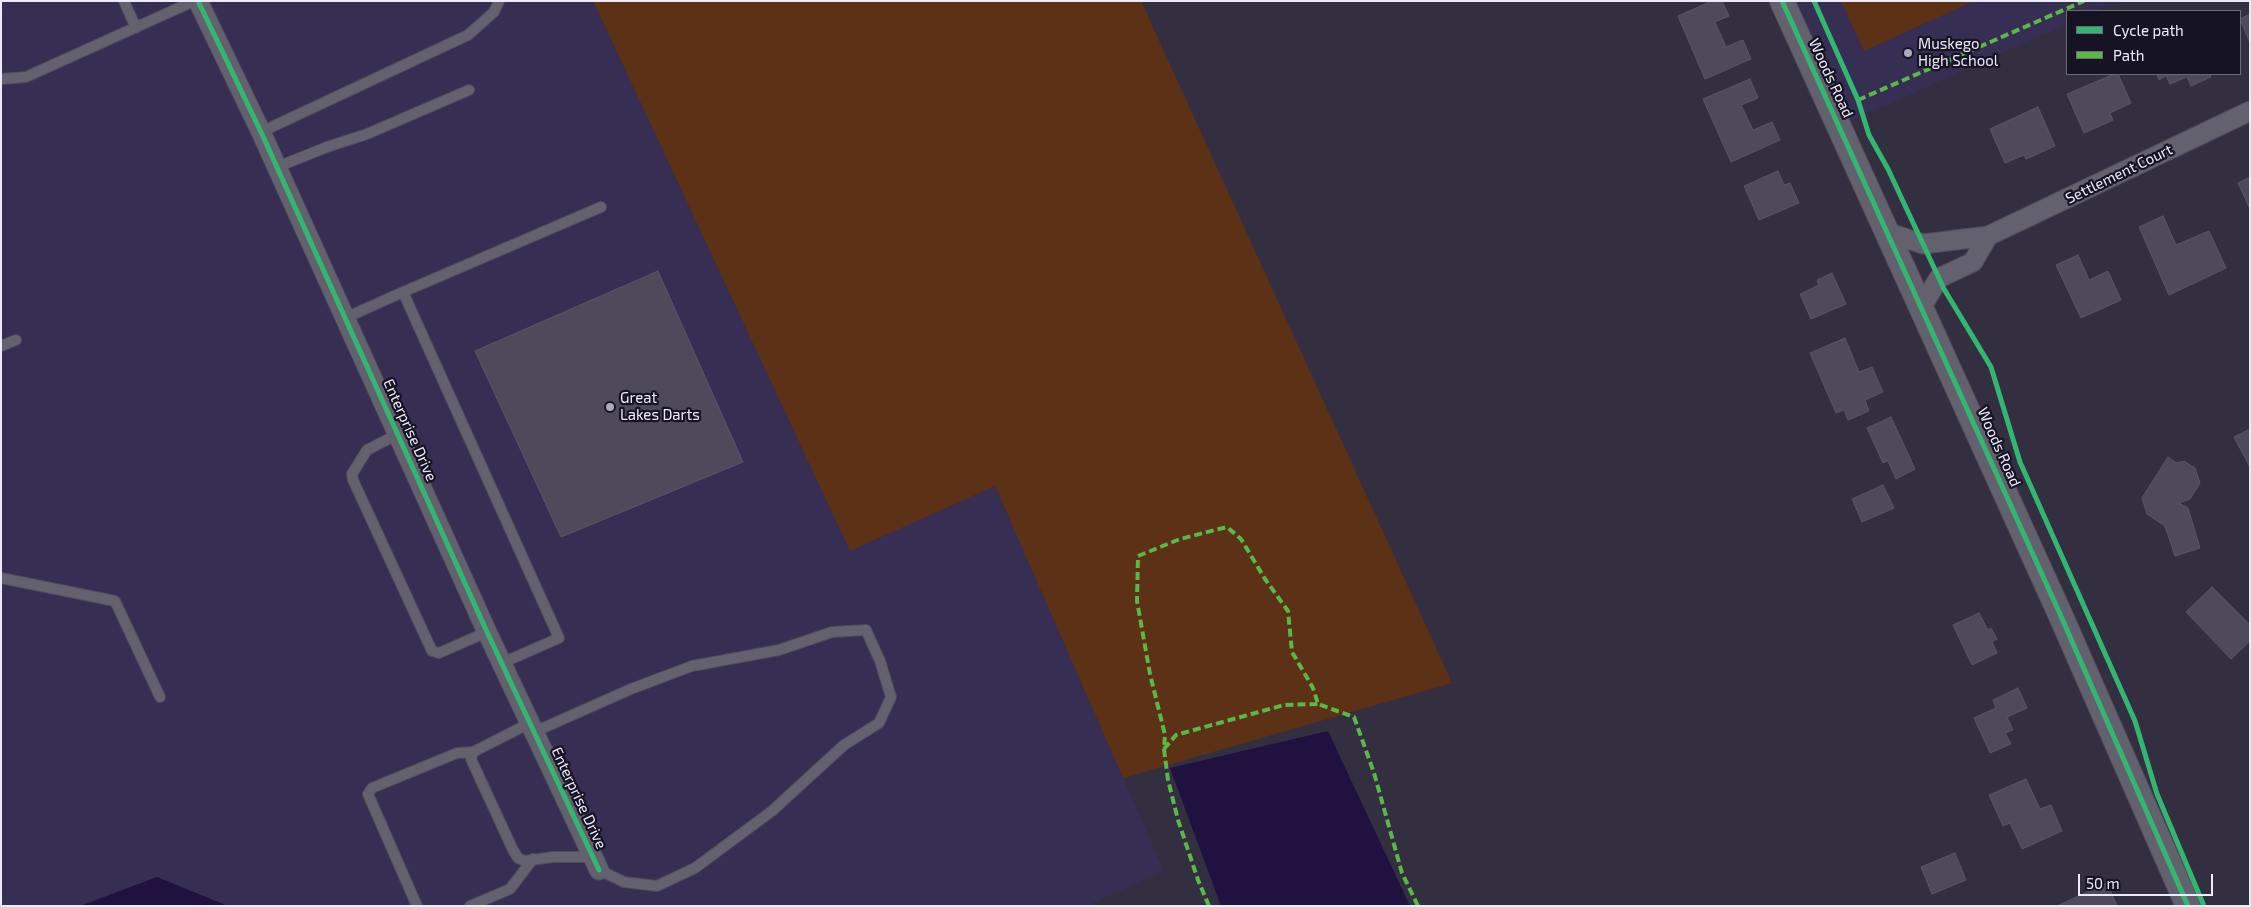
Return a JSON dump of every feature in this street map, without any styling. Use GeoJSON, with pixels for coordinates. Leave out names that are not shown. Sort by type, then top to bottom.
{"type":"FeatureCollection","features":[{"type":"Feature","properties":{"kind":"street","name":"Enterprise Drive"},"geometry":{"type":"LineString","coordinates":[[196,1],[261,132],[502,663],[596,863]]}},
{"type":"Feature","properties":{"kind":"street","name":"Woods Road"},"geometry":{"type":"LineString","coordinates":[[1782,1],[2064,623],[2188,906]]}},
{"type":"Feature","properties":{"kind":"street","name":"Settlement Court"},"geometry":{"type":"LineString","coordinates":[[1886,232],[1923,244],[1988,236],[2250,111]]}},
{"type":"Feature","properties":{"kind":"street"},"geometry":{"type":"LineString","coordinates":[[1921,308],[1939,278],[1973,262],[1988,236]]}},
{"type":"Feature","properties":{"kind":"lane"},"geometry":{"type":"LineString","coordinates":[[124,1],[136,28]]}},
{"type":"Feature","properties":{"kind":"lane"},"geometry":{"type":"LineString","coordinates":[[1,79],[26,77],[196,1]]}},
{"type":"Feature","properties":{"kind":"lane"},"geometry":{"type":"LineString","coordinates":[[261,132],[468,35],[494,12],[499,1]]}},
{"type":"Feature","properties":{"kind":"lane"},"geometry":{"type":"LineString","coordinates":[[277,167],[326,146],[367,134],[469,90]]}},
{"type":"Feature","properties":{"kind":"lane"},"geometry":{"type":"LineString","coordinates":[[345,318],[601,207]]}},
{"type":"Feature","properties":{"kind":"lane"},"geometry":{"type":"LineString","coordinates":[[403,292],[559,638],[502,663]]}},
{"type":"Feature","properties":{"kind":"lane"},"geometry":{"type":"LineString","coordinates":[[1,346],[16,340]]}},
{"type":"Feature","properties":{"kind":"lane"},"geometry":{"type":"LineString","coordinates":[[398,434],[367,450],[352,474],[357,489],[432,651],[440,653],[488,632]]}},
{"type":"Feature","properties":{"kind":"lane"},"geometry":{"type":"LineString","coordinates":[[1,578],[115,601],[160,697]]}},
{"type":"Feature","properties":{"kind":"lane"},"geometry":{"type":"LineString","coordinates":[[417,906],[368,794],[372,788],[456,753],[473,752],[692,666],[779,650],[832,632],[866,630],[880,662],[890,697],[878,723],[844,745],[772,811],[695,868],[657,886],[624,882],[596,863],[553,857],[525,861],[518,858],[471,759],[473,752]]}},
{"type":"Feature","properties":{"kind":"lane"},"geometry":{"type":"LineString","coordinates":[[470,906],[510,889],[533,860]]}},
{"type":"Feature","properties":{"kind":"shaded area"},"geometry":{"type":"Polygon","coordinates":[[[1,1],[593,1],[850,550],[995,486],[1164,871],[1087,906],[1,906],[1,1]]]}},
{"type":"Feature","properties":{"kind":"shaded area"},"geometry":{"type":"Polygon","coordinates":[[[593,1],[1141,1],[1452,683],[1123,778],[995,486],[850,551],[593,1]]]}},
{"type":"Feature","properties":{"kind":"shaded area","name":"Muskego High School"},"geometry":{"type":"Polygon","coordinates":[[[1791,1],[2119,1],[2098,10],[2066,10],[2066,24],[1845,124],[1791,1]]]}},
{"type":"Feature","properties":{"kind":"shaded area"},"geometry":{"type":"Polygon","coordinates":[[[1841,1],[1974,1],[1864,51],[1841,1]]]}},
{"type":"Feature","properties":{"kind":"shaded area"},"geometry":{"type":"Polygon","coordinates":[[[1328,731],[1410,906],[1221,906],[1170,768],[1328,731]]]}},
{"type":"Feature","properties":{"kind":"shaded area"},"geometry":{"type":"Polygon","coordinates":[[[157,877],[228,906],[80,906],[157,877]]]}},
{"type":"Feature","properties":{"kind":"building"},"geometry":{"type":"Polygon","coordinates":[[[1712,1],[1722,1],[1729,16],[1715,22],[1726,47],[1743,40],[1751,59],[1705,79],[1678,16],[1712,1]]]}},
{"type":"Feature","properties":{"kind":"building"},"geometry":{"type":"Polygon","coordinates":[[[2250,14],[2250,43],[2241,21],[2241,18],[2250,14]]]}},
{"type":"Feature","properties":{"kind":"building"},"geometry":{"type":"Polygon","coordinates":[[[2112,75],[2118,75],[2131,103],[2110,113],[2113,120],[2084,133],[2067,94],[2112,75]]]}},
{"type":"Feature","properties":{"kind":"building"},"geometry":{"type":"Polygon","coordinates":[[[2157,75],[2210,75],[2211,77],[2191,86],[2187,77],[2170,84],[2166,76],[2159,80],[2157,75]]]}},
{"type":"Feature","properties":{"kind":"building"},"geometry":{"type":"Polygon","coordinates":[[[1750,79],[1758,98],[1741,105],[1753,130],[1772,122],[1780,140],[1731,162],[1703,99],[1750,79]]]}},
{"type":"Feature","properties":{"kind":"building"},"geometry":{"type":"Polygon","coordinates":[[[2038,107],[2055,146],[2026,159],[2024,155],[2005,163],[1990,129],[2038,107]]]}},
{"type":"Feature","properties":{"kind":"building"},"geometry":{"type":"Polygon","coordinates":[[[1778,171],[1784,185],[1790,183],[1799,203],[1759,220],[1744,186],[1778,171]]]}},
{"type":"Feature","properties":{"kind":"building"},"geometry":{"type":"Polygon","coordinates":[[[2250,177],[2250,209],[2238,183],[2250,177]]]}},
{"type":"Feature","properties":{"kind":"building"},"geometry":{"type":"Polygon","coordinates":[[[2163,216],[2176,245],[2209,231],[2226,268],[2169,295],[2139,227],[2163,216]]]}},
{"type":"Feature","properties":{"kind":"building"},"geometry":{"type":"Polygon","coordinates":[[[2078,255],[2089,280],[2108,271],[2121,300],[2081,318],[2056,265],[2078,255]]]}},
{"type":"Feature","properties":{"kind":"building","name":"Great Lakes Darts"},"geometry":{"type":"Polygon","coordinates":[[[658,271],[743,462],[561,537],[475,351],[658,271]]]}},
{"type":"Feature","properties":{"kind":"building"},"geometry":{"type":"Polygon","coordinates":[[[1832,273],[1846,304],[1811,319],[1800,294],[1819,285],[1817,280],[1832,273]]]}},
{"type":"Feature","properties":{"kind":"building"},"geometry":{"type":"Polygon","coordinates":[[[1845,338],[1859,372],[1872,367],[1883,392],[1865,400],[1869,411],[1848,420],[1844,410],[1836,413],[1810,353],[1845,338]]]}},
{"type":"Feature","properties":{"kind":"building"},"geometry":{"type":"Polygon","coordinates":[[[1891,417],[1915,469],[1896,479],[1888,461],[1883,463],[1867,428],[1891,417]]]}},
{"type":"Feature","properties":{"kind":"building"},"geometry":{"type":"Polygon","coordinates":[[[2250,429],[2250,467],[2234,437],[2250,429]]]}},
{"type":"Feature","properties":{"kind":"building"},"geometry":{"type":"Polygon","coordinates":[[[2168,457],[2177,463],[2184,461],[2195,468],[2200,483],[2190,499],[2179,503],[2188,508],[2200,548],[2175,556],[2165,526],[2147,514],[2142,498],[2168,457]]]}},
{"type":"Feature","properties":{"kind":"building"},"geometry":{"type":"Polygon","coordinates":[[[1883,485],[1894,508],[1862,522],[1852,499],[1883,485]]]}},
{"type":"Feature","properties":{"kind":"building"},"geometry":{"type":"Polygon","coordinates":[[[2212,587],[2250,625],[2250,641],[2231,659],[2186,612],[2212,587]]]}},
{"type":"Feature","properties":{"kind":"building"},"geometry":{"type":"Polygon","coordinates":[[[1979,613],[1988,630],[1991,628],[1997,639],[1992,642],[1997,653],[1972,665],[1953,625],[1979,613]]]}},
{"type":"Feature","properties":{"kind":"building"},"geometry":{"type":"Polygon","coordinates":[[[2018,688],[2027,708],[2007,717],[2013,730],[2005,733],[2011,744],[1990,753],[1974,718],[1996,708],[1993,700],[2018,688]]]}},
{"type":"Feature","properties":{"kind":"building"},"geometry":{"type":"Polygon","coordinates":[[[2026,779],[2040,809],[2051,805],[2062,831],[2022,849],[2010,823],[2003,826],[1989,795],[2026,779]]]}},
{"type":"Feature","properties":{"kind":"building"},"geometry":{"type":"Polygon","coordinates":[[[1955,853],[1966,880],[1932,894],[1921,867],[1955,853]]]}},
{"type":"Feature","properties":{"kind":"building"},"geometry":{"type":"Polygon","coordinates":[[[2107,883],[2117,906],[2057,906],[2107,883]]]}},
{"type":"Feature","properties":{"kind":"marked path"},"geometry":{"type":"LineString","coordinates":[[1858,100],[2084,1]]}},
{"type":"Feature","properties":{"kind":"marked path"},"geometry":{"type":"LineString","coordinates":[[1209,906],[1198,880],[1178,820],[1168,780],[1164,749],[1165,735],[1150,674],[1137,601],[1138,556],[1180,539],[1227,527],[1241,539],[1265,579],[1288,611],[1292,652],[1313,688],[1318,704],[1354,717],[1374,773],[1402,873],[1418,906]]}},
{"type":"Feature","properties":{"kind":"marked path"},"geometry":{"type":"LineString","coordinates":[[1164,749],[1176,735],[1284,705],[1318,704]]}},
{"type":"Feature","properties":{"kind":"cycle path"},"geometry":{"type":"LineString","coordinates":[[198,1],[261,132],[487,632],[599,870]]}},
{"type":"Feature","properties":{"kind":"cycle path"},"geometry":{"type":"LineString","coordinates":[[1782,1],[2060,614],[2188,906]]}},
{"type":"Feature","properties":{"kind":"cycle path"},"geometry":{"type":"LineString","coordinates":[[1814,1],[1858,100],[1869,135],[1888,169],[1944,289],[1991,367],[2020,462],[2135,721],[2157,794],[2204,906]]}},
{"type":"Feature","properties":{"kind":"place","name":"Muskego High School"},"geometry":{"type":"Point","coordinates":[1908,53]}},
{"type":"Feature","properties":{"kind":"place","name":"Great Lakes Darts"},"geometry":{"type":"Point","coordinates":[610,407]}}]}
